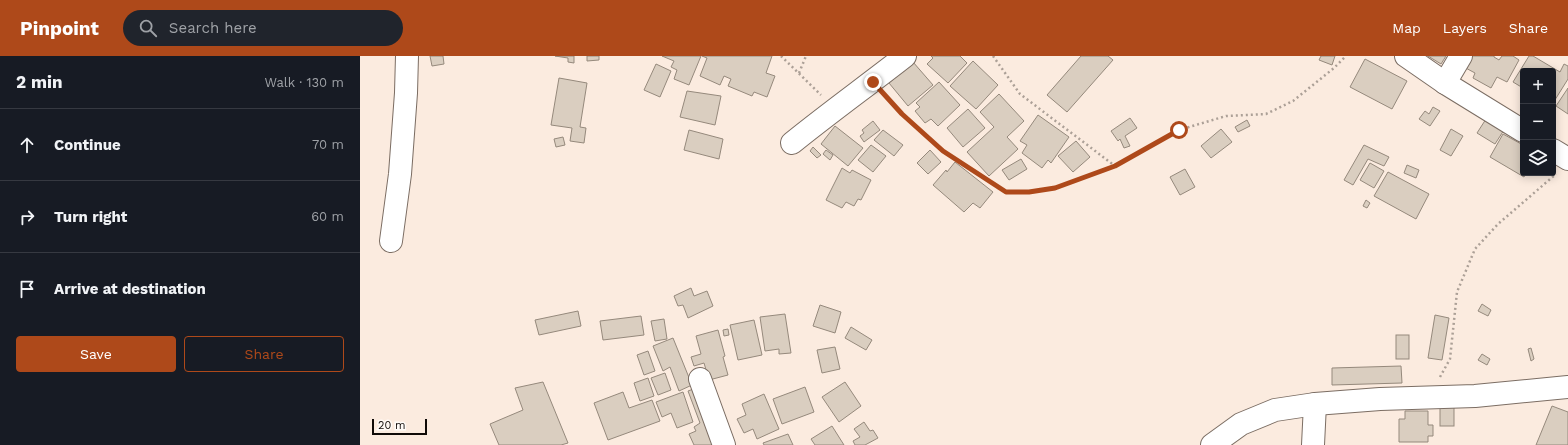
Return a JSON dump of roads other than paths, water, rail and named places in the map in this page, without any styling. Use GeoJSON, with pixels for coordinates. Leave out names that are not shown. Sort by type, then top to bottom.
{"type":"FeatureCollection","features":[{"type":"Feature","properties":{"kind":"street"},"geometry":{"type":"LineString","coordinates":[[390,241],[400,174],[406,93],[406,56]]}},
{"type":"Feature","properties":{"kind":"street"},"geometry":{"type":"LineString","coordinates":[[792,143],[905,56]]}},
{"type":"Feature","properties":{"kind":"street"},"geometry":{"type":"LineString","coordinates":[[1406,56],[1445,83],[1520,129]]}},
{"type":"Feature","properties":{"kind":"street"},"geometry":{"type":"LineString","coordinates":[[1445,83],[1461,56]]}},
{"type":"Feature","properties":{"kind":"street"},"geometry":{"type":"LineString","coordinates":[[1556,155],[1562,166]]}},
{"type":"Feature","properties":{"kind":"street"},"geometry":{"type":"LineString","coordinates":[[700,379],[724,445]]}},
{"type":"Feature","properties":{"kind":"street"},"geometry":{"type":"LineString","coordinates":[[1212,445],[1241,424],[1275,410],[1315,404],[1380,399],[1475,396],[1568,387]]}},
{"type":"Feature","properties":{"kind":"street"},"geometry":{"type":"LineString","coordinates":[[1313,445],[1315,404]]}}]}
